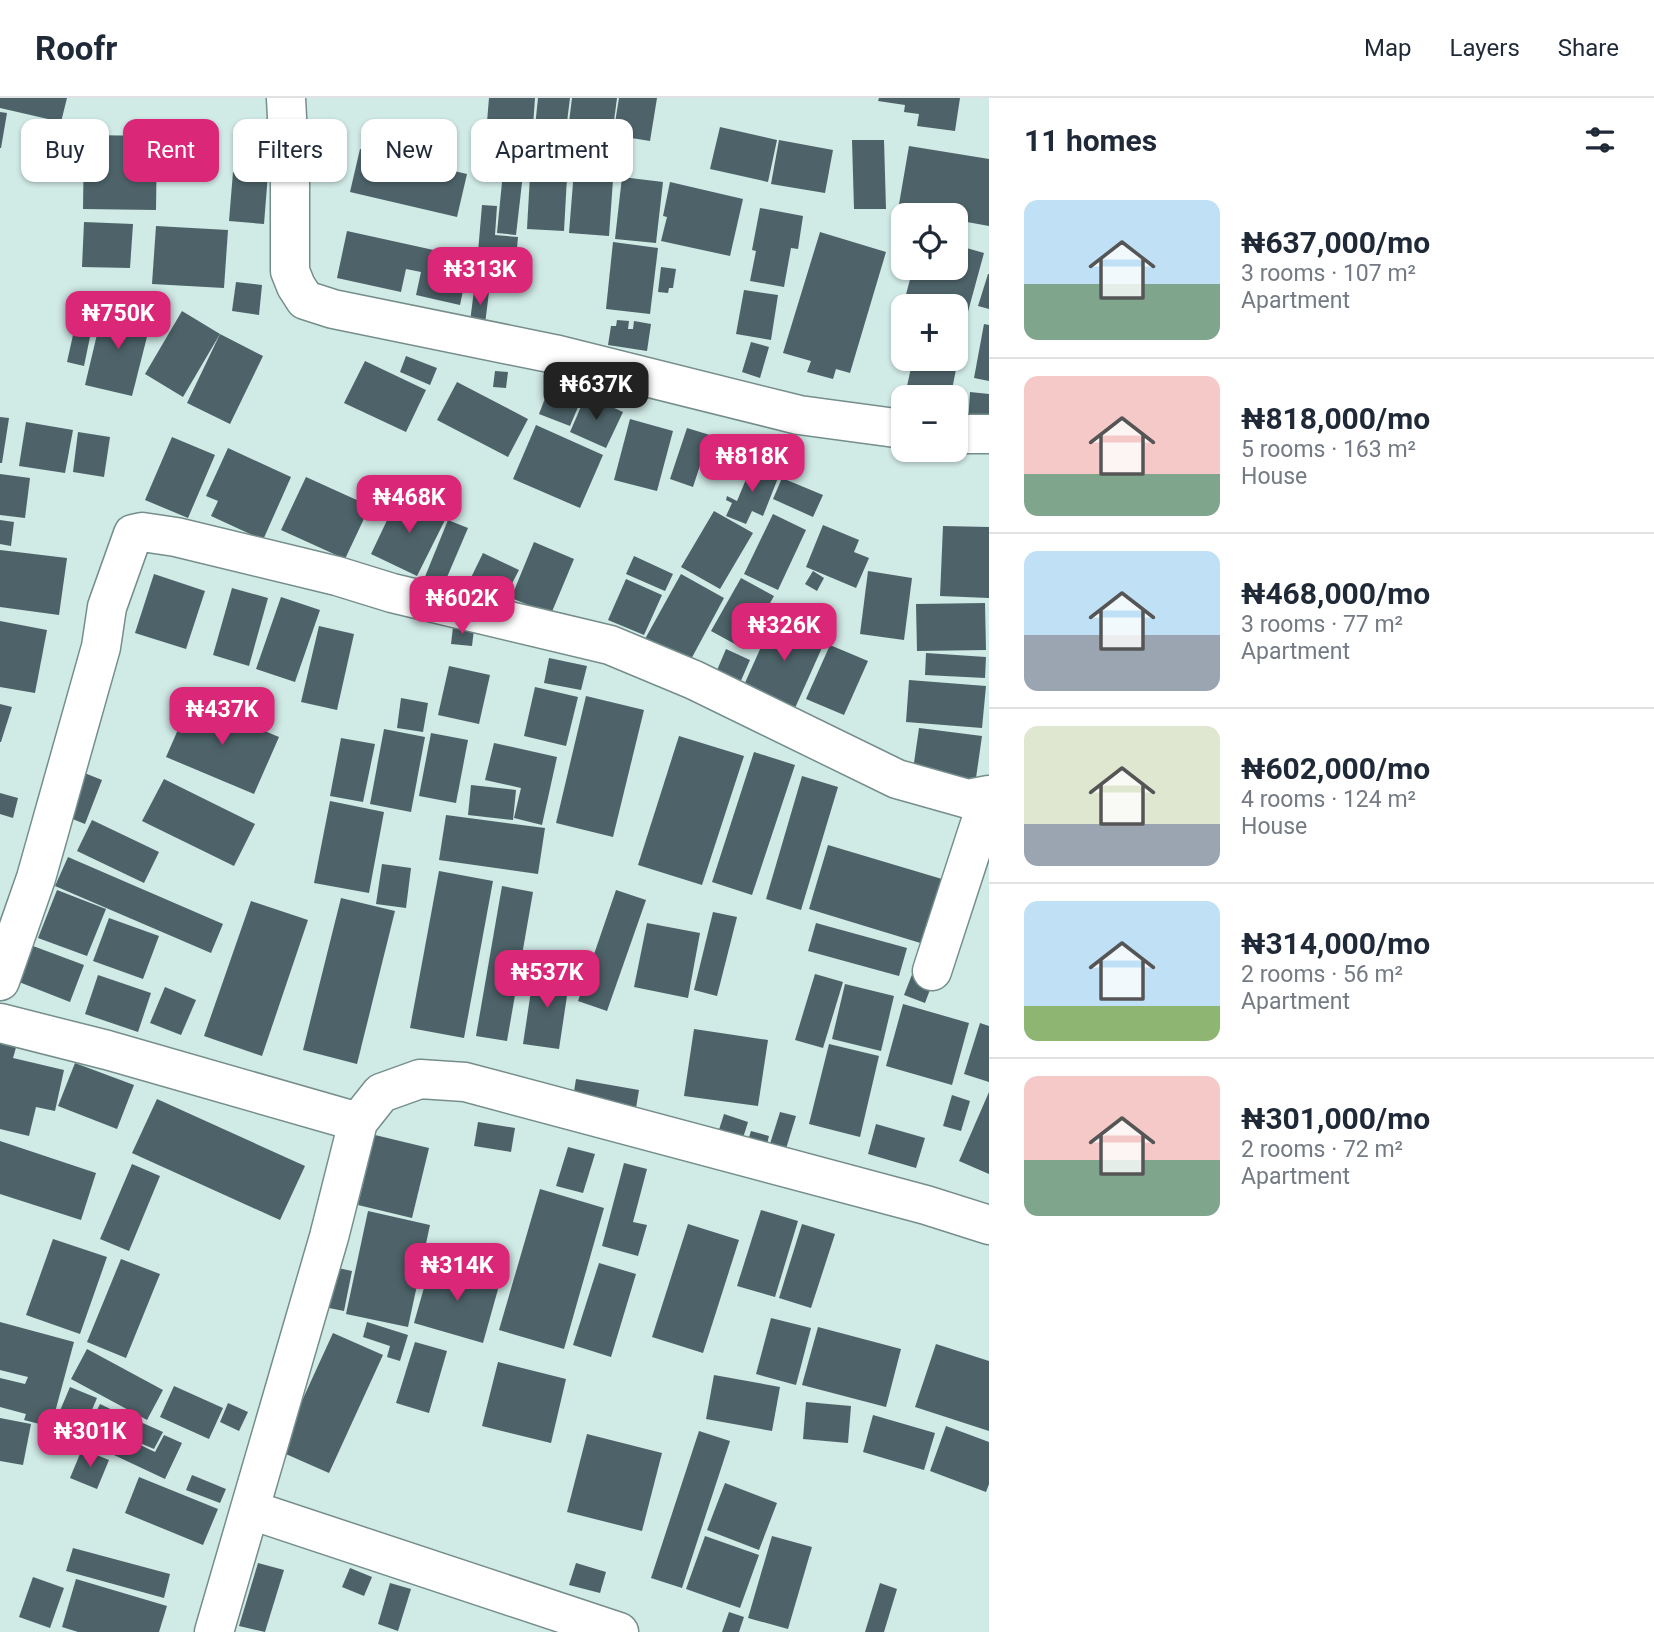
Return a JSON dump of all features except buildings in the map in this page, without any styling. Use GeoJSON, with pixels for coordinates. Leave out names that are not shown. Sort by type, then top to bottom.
{"type":"FeatureCollection","features":[{"type":"Feature","properties":{"kind":"street"},"geometry":{"type":"LineString","coordinates":[[286,98],[290,177],[290,271],[305,300],[333,310],[554,354],[799,415],[891,427]]}},
{"type":"Feature","properties":{"kind":"street"},"geometry":{"type":"LineString","coordinates":[[968,434],[989,433]]}},
{"type":"Feature","properties":{"kind":"street"},"geometry":{"type":"LineString","coordinates":[[0,981],[43,852],[101,647],[107,607],[133,534],[142,532],[176,537],[311,569],[392,593],[610,645],[694,680],[897,779],[968,799],[989,796],[932,971]]}},
{"type":"Feature","properties":{"kind":"street"},"geometry":{"type":"LineString","coordinates":[[0,1023],[107,1049],[358,1122]]}},
{"type":"Feature","properties":{"kind":"street"},"geometry":{"type":"LineString","coordinates":[[214,1632],[329,1237],[358,1122],[381,1093],[420,1079],[465,1082],[926,1205],[989,1225]]}},
{"type":"Feature","properties":{"kind":"street"},"geometry":{"type":"LineString","coordinates":[[251,1510],[619,1632]]}}]}
